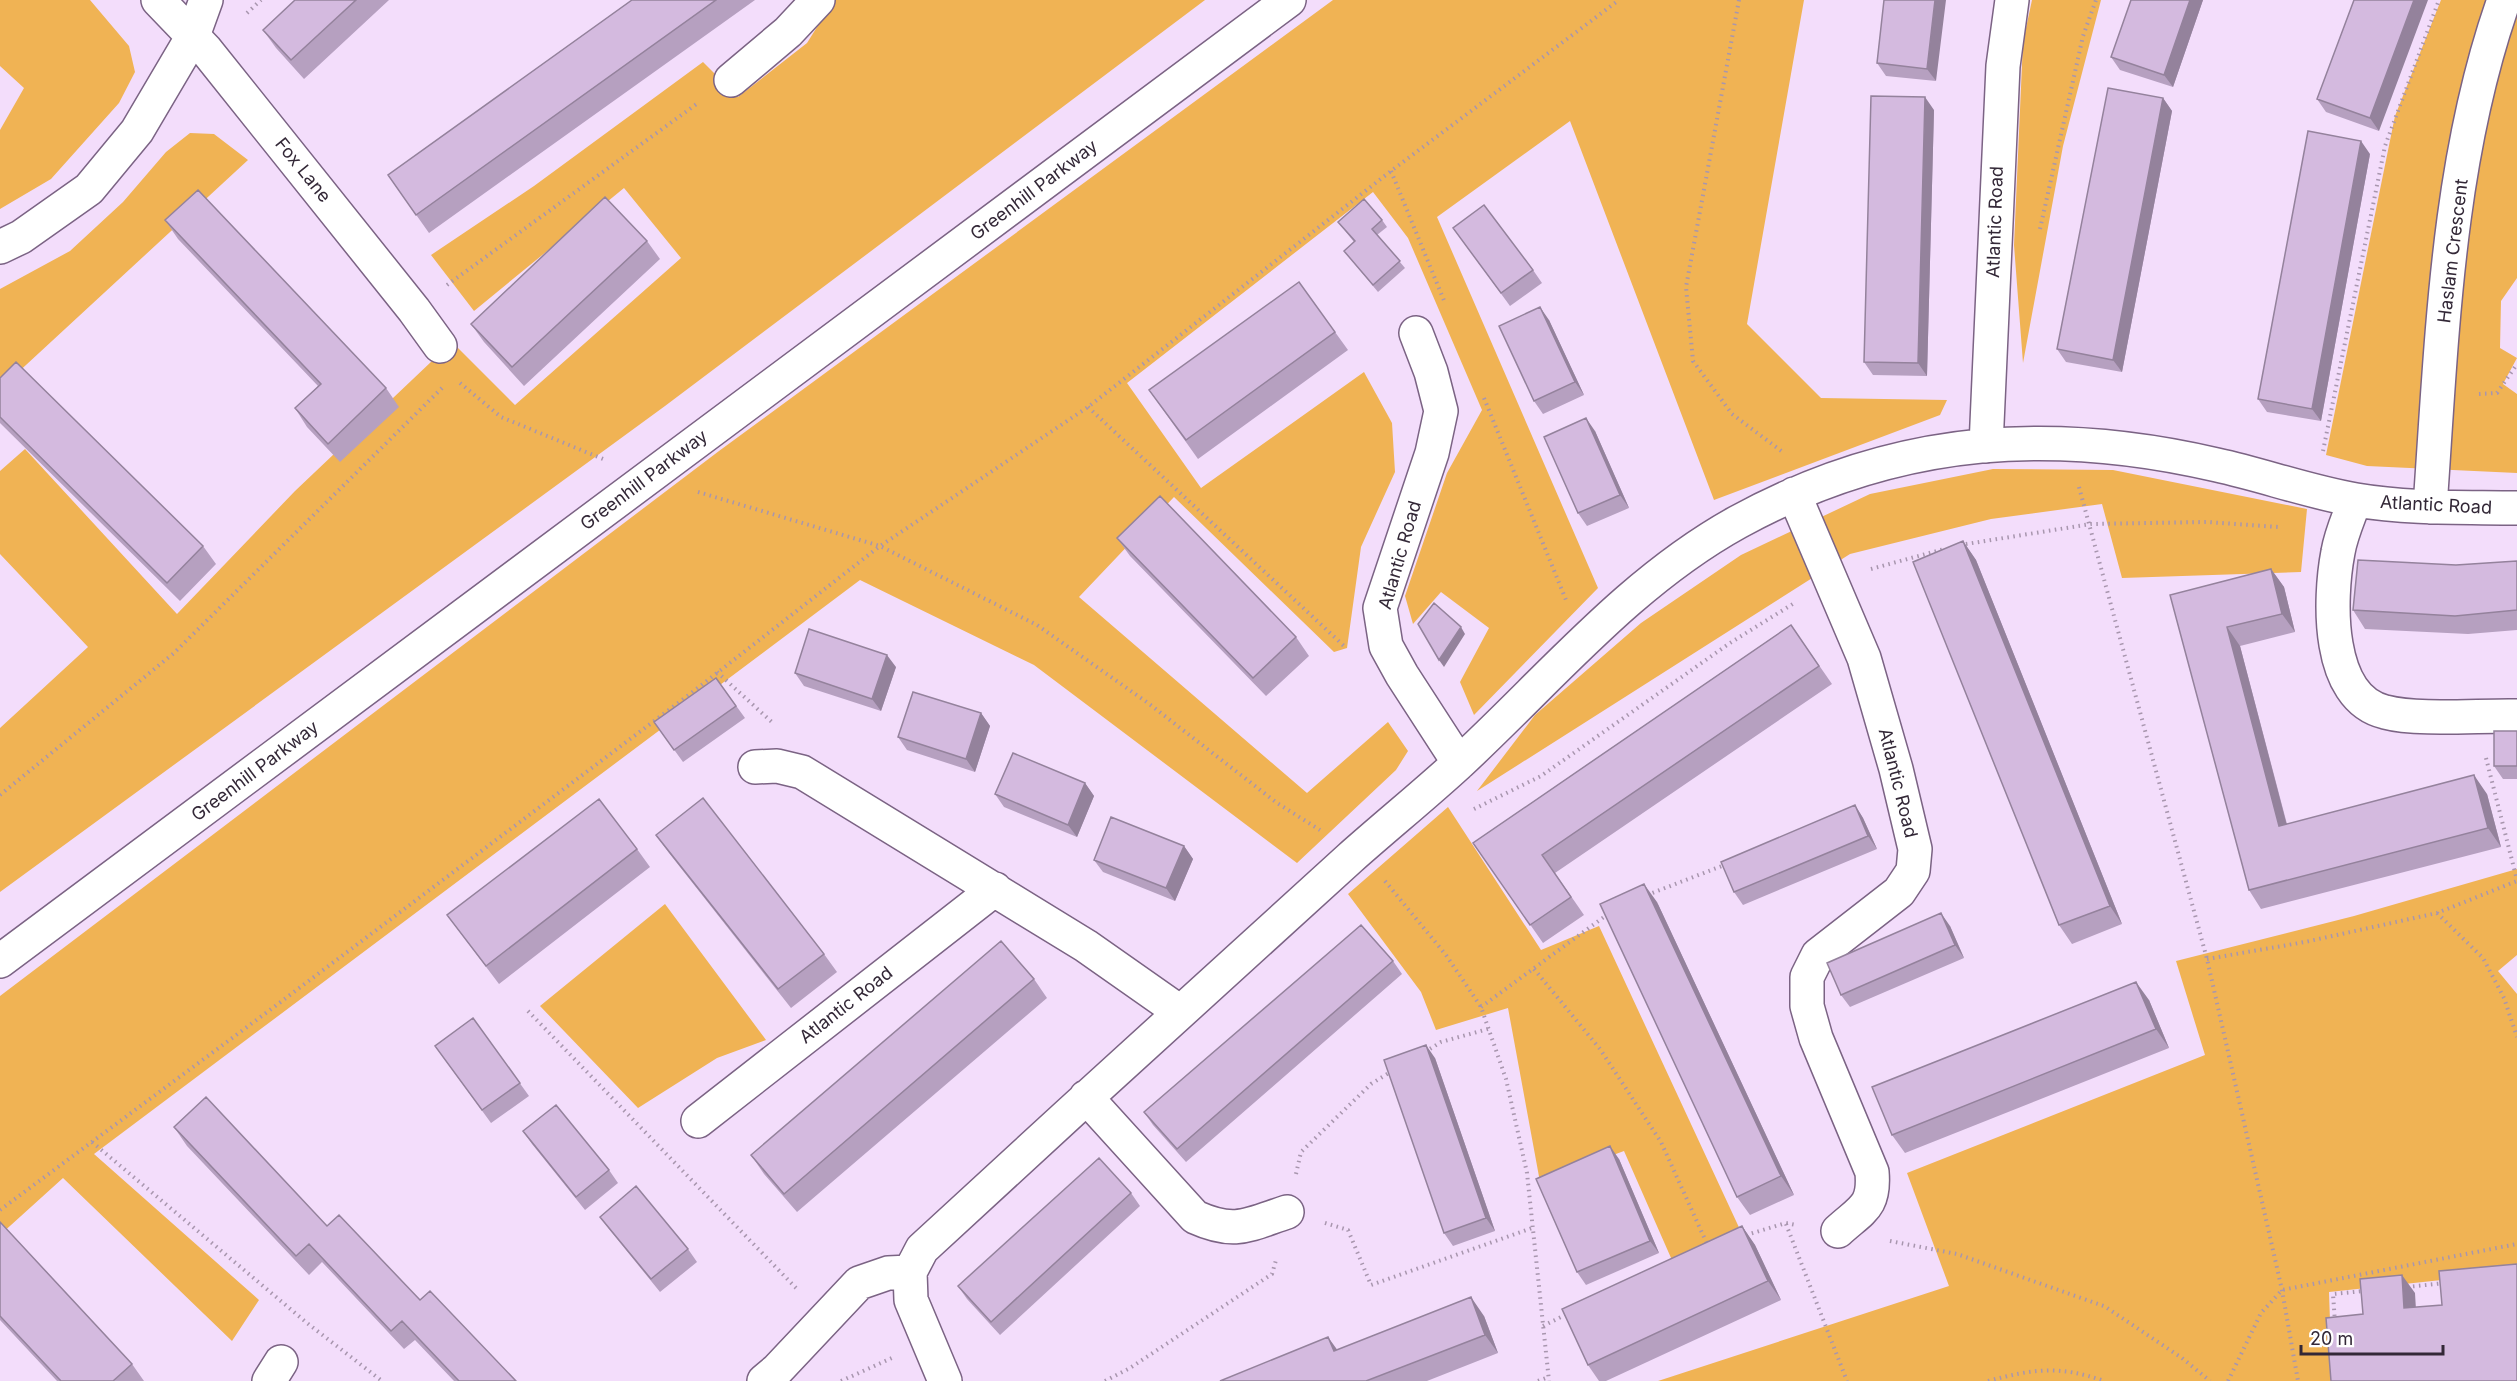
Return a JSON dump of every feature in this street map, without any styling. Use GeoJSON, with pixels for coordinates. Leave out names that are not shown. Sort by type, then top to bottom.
{"type":"FeatureCollection","features":[{"type":"Feature","properties":{"kind":"street","name":"Fox Lane"},"geometry":{"type":"LineString","coordinates":[[159,0],[193,36],[414,310],[440,346]]}},
{"type":"Feature","properties":{"kind":"street"},"geometry":{"type":"LineString","coordinates":[[0,247],[21,237],[89,189],[137,131],[193,36],[206,0]]}},
{"type":"Feature","properties":{"kind":"street"},"geometry":{"type":"LineString","coordinates":[[731,80],[789,32],[818,0]]}},
{"type":"Feature","properties":{"kind":"street","name":"Greenhill Parkway"},"geometry":{"type":"LineString","coordinates":[[0,961],[1289,0]]}},
{"type":"Feature","properties":{"kind":"street","name":"Atlantic Road"},"geometry":{"type":"LineString","coordinates":[[1986,446],[2003,66],[2012,0]]}},
{"type":"Feature","properties":{"kind":"street","name":"Haslam Crescent"},"geometry":{"type":"LineString","coordinates":[[2430,507],[2444,311],[2463,167],[2486,52],[2504,0]]}},
{"type":"Feature","properties":{"kind":"street","name":"Atlantic Road"},"geometry":{"type":"LineString","coordinates":[[1416,333],[1431,372],[1441,411],[1432,453],[1380,608],[1386,645],[1402,675],[1459,763]]}},
{"type":"Feature","properties":{"kind":"street","name":"Atlantic Road"},"geometry":{"type":"LineString","coordinates":[[910,1272],[922,1249],[1086,1097],[1459,763],[1583,642],[1671,567],[1734,524],[1794,494],[1869,467],[1922,453],[1986,446],[2066,443],[2214,464],[2355,500],[2430,507],[2517,508]]}},
{"type":"Feature","properties":{"kind":"street","name":"Atlantic Road"},"geometry":{"type":"LineString","coordinates":[[1794,494],[1864,658],[1896,769],[1915,849],[1913,871],[1899,891],[1818,955],[1807,977],[1808,1006],[1816,1038],[1872,1172],[1874,1193],[1867,1206],[1838,1231]]}},
{"type":"Feature","properties":{"kind":"street","name":"Atlantic Road"},"geometry":{"type":"LineString","coordinates":[[2355,500],[2338,551],[2334,589],[2336,642],[2346,681],[2361,701],[2384,712],[2517,716]]}},
{"type":"Feature","properties":{"kind":"street"},"geometry":{"type":"LineString","coordinates":[[755,767],[777,766],[802,772],[995,888],[1086,946],[1180,1012]]}},
{"type":"Feature","properties":{"kind":"street","name":"Atlantic Road"},"geometry":{"type":"LineString","coordinates":[[698,1121],[995,888]]}},
{"type":"Feature","properties":{"kind":"street"},"geometry":{"type":"LineString","coordinates":[[1086,1097],[1195,1216],[1219,1228],[1245,1226],[1287,1212]]}},
{"type":"Feature","properties":{"kind":"street"},"geometry":{"type":"LineString","coordinates":[[764,1381],[860,1283],[888,1273],[910,1272],[911,1300],[945,1381]]}},
{"type":"Feature","properties":{"kind":"path"},"geometry":{"type":"LineString","coordinates":[[0,1210],[717,672],[880,546],[1088,407],[1391,171],[1619,0]]}},
{"type":"Feature","properties":{"kind":"path"},"geometry":{"type":"LineString","coordinates":[[1739,0],[1686,287],[1693,361],[1732,414],[1825,484]]}},
{"type":"Feature","properties":{"kind":"path"},"geometry":{"type":"LineString","coordinates":[[2039,235],[2083,36],[2096,0]]}},
{"type":"Feature","properties":{"kind":"path"},"geometry":{"type":"LineString","coordinates":[[2315,490],[2385,146],[2439,0]]}},
{"type":"Feature","properties":{"kind":"path"},"geometry":{"type":"LineString","coordinates":[[414,310],[731,80]]}},
{"type":"Feature","properties":{"kind":"path"},"geometry":{"type":"LineString","coordinates":[[1391,171],[1445,304]]}},
{"type":"Feature","properties":{"kind":"path"},"geometry":{"type":"LineString","coordinates":[[440,346],[453,377],[501,417],[647,477],[880,546],[1037,625],[1148,703],[1277,803],[1356,853],[1390,886],[1446,955],[1480,1007],[1506,1079],[1527,1173],[1549,1379],[1538,1381]]}},
{"type":"Feature","properties":{"kind":"path"},"geometry":{"type":"LineString","coordinates":[[0,795],[174,653],[453,377]]}},
{"type":"Feature","properties":{"kind":"path"},"geometry":{"type":"LineString","coordinates":[[1482,393],[1583,642]]}},
{"type":"Feature","properties":{"kind":"path"},"geometry":{"type":"LineString","coordinates":[[1088,407],[1334,638],[1364,662],[1402,675]]}},
{"type":"Feature","properties":{"kind":"path"},"geometry":{"type":"LineString","coordinates":[[2066,443],[2094,535],[2207,959],[2282,1290],[2298,1381]]}},
{"type":"Feature","properties":{"kind":"path"},"geometry":{"type":"LineString","coordinates":[[717,672],[778,728],[802,772]]}},
{"type":"Feature","properties":{"kind":"path"},"geometry":{"type":"LineString","coordinates":[[2207,959],[2304,942],[2437,914],[2517,880],[2475,714]]}},
{"type":"Feature","properties":{"kind":"path"},"geometry":{"type":"LineString","coordinates":[[1638,899],[1737,860]]}},
{"type":"Feature","properties":{"kind":"path"},"geometry":{"type":"LineString","coordinates":[[1480,1007],[1616,908]]}},
{"type":"Feature","properties":{"kind":"path"},"geometry":{"type":"LineString","coordinates":[[2437,914],[2483,958],[2504,998],[2517,1037]]}},
{"type":"Feature","properties":{"kind":"path"},"geometry":{"type":"LineString","coordinates":[[1534,969],[1600,1049],[1661,1142],[1708,1247]]}},
{"type":"Feature","properties":{"kind":"path"},"geometry":{"type":"LineString","coordinates":[[528,1011],[665,1155],[826,1318]]}},
{"type":"Feature","properties":{"kind":"path"},"geometry":{"type":"LineString","coordinates":[[1421,1054],[1441,1042],[1488,1029]]}},
{"type":"Feature","properties":{"kind":"path"},"geometry":{"type":"LineString","coordinates":[[1105,1381],[1130,1368],[1272,1274],[1301,1152],[1371,1084],[1401,1066]]}},
{"type":"Feature","properties":{"kind":"path"},"geometry":{"type":"LineString","coordinates":[[92,1142],[307,1323],[382,1381]]}},
{"type":"Feature","properties":{"kind":"path"},"geometry":{"type":"LineString","coordinates":[[1287,1212],[1348,1230],[1371,1286],[1532,1228]]}},
{"type":"Feature","properties":{"kind":"path"},"geometry":{"type":"LineString","coordinates":[[1786,1223],[1847,1381]]}},
{"type":"Feature","properties":{"kind":"path"},"geometry":{"type":"LineString","coordinates":[[1743,1236],[1786,1223],[1957,1254],[2104,1306],[2182,1358],[2210,1381]]}},
{"type":"Feature","properties":{"kind":"path"},"geometry":{"type":"LineString","coordinates":[[2228,1381],[2261,1313],[2282,1290],[2517,1244]]}},
{"type":"Feature","properties":{"kind":"path"},"geometry":{"type":"LineString","coordinates":[[1698,1252],[1717,1245]]}},
{"type":"Feature","properties":{"kind":"path"},"geometry":{"type":"LineString","coordinates":[[2402,1287],[2448,1283]]}},
{"type":"Feature","properties":{"kind":"path"},"geometry":{"type":"LineString","coordinates":[[2335,1327],[2333,1294],[2368,1291]]}},
{"type":"Feature","properties":{"kind":"path"},"geometry":{"type":"LineString","coordinates":[[1543,1326],[1574,1311]]}},
{"type":"Feature","properties":{"kind":"path"},"geometry":{"type":"LineString","coordinates":[[841,1381],[928,1341]]}},
{"type":"Feature","properties":{"kind":"path"},"geometry":{"type":"LineString","coordinates":[[1988,1381],[2032,1370],[2077,1371],[2104,1381]]}},
{"type":"Feature","properties":{"kind":"shaded area"},"geometry":{"type":"Polygon","coordinates":[[[0,0],[90,0],[129,46],[135,72],[119,103],[51,179],[0,209],[0,130],[24,88],[0,66],[0,0]]]}},
{"type":"Feature","properties":{"kind":"shaded area"},"geometry":{"type":"Polygon","coordinates":[[[834,0],[1205,0],[665,406],[0,892],[0,728],[88,647],[0,554],[0,471],[25,449],[177,614],[295,491],[452,342],[515,405],[681,258],[624,188],[474,311],[431,255],[534,186],[703,62],[738,97],[807,43],[834,0]]]}},
{"type":"Feature","properties":{"kind":"shaded area"},"geometry":{"type":"Polygon","coordinates":[[[1333,0],[1804,0],[1747,324],[1821,398],[1947,400],[1940,415],[1714,500],[1570,121],[1437,217],[1598,588],[1474,715],[1460,682],[1489,628],[1441,592],[1413,624],[1405,596],[1447,473],[1482,410],[1408,238],[1373,192],[1127,383],[1201,488],[1364,372],[1392,423],[1395,472],[1361,547],[1347,648],[1334,652],[1174,497],[1079,597],[1307,793],[1388,722],[1408,751],[1396,770],[1297,863],[1034,665],[860,580],[94,1154],[259,1300],[232,1341],[63,1178],[0,1235],[0,996],[719,451],[1333,0]]]}},
{"type":"Feature","properties":{"kind":"shaded area"},"geometry":{"type":"Polygon","coordinates":[[[2032,0],[2101,0],[2063,146],[2023,363],[2014,245],[2023,42],[2032,0]]]}},
{"type":"Feature","properties":{"kind":"shaded area"},"geometry":{"type":"Polygon","coordinates":[[[2441,0],[2517,0],[2517,278],[2501,301],[2500,348],[2517,358],[2503,384],[2517,394],[2517,473],[2367,466],[2326,455],[2395,116],[2441,0]]]}},
{"type":"Feature","properties":{"kind":"shaded area"},"geometry":{"type":"Polygon","coordinates":[[[190,133],[214,134],[248,160],[0,389],[0,289],[70,251],[123,202],[166,152],[190,133]]]}},
{"type":"Feature","properties":{"kind":"shaded area"},"geometry":{"type":"Polygon","coordinates":[[[1993,469],[2113,470],[2307,509],[2301,572],[2122,578],[2102,504],[1991,519],[1850,554],[1477,791],[1535,715],[1641,623],[1741,555],[1870,494],[1993,469]]]}},
{"type":"Feature","properties":{"kind":"shaded area"},"geometry":{"type":"Polygon","coordinates":[[[1448,807],[1541,950],[1599,926],[1743,1236],[1675,1267],[1624,1151],[1540,1182],[1508,1008],[1436,1030],[1421,992],[1348,894],[1448,807]]]}},
{"type":"Feature","properties":{"kind":"shaded area"},"geometry":{"type":"Polygon","coordinates":[[[2517,869],[2517,955],[2498,971],[2517,994],[2517,1272],[2329,1292],[2332,1381],[1658,1381],[1949,1286],[1907,1173],[2205,1055],[2176,961],[2354,916],[2517,869]]]}},
{"type":"Feature","properties":{"kind":"shaded area"},"geometry":{"type":"Polygon","coordinates":[[[665,904],[766,1040],[717,1058],[638,1108],[540,1006],[665,904]]]}},
{"type":"Feature","properties":{"kind":"building"},"geometry":{"type":"Polygon","coordinates":[[[295,0],[356,0],[291,60],[263,30],[295,0]]]}},
{"type":"Feature","properties":{"kind":"building"},"geometry":{"type":"Polygon","coordinates":[[[632,0],[716,0],[416,215],[388,175],[632,0]]]}},
{"type":"Feature","properties":{"kind":"building"},"geometry":{"type":"Polygon","coordinates":[[[1884,0],[1935,0],[1927,69],[1877,63],[1884,0]]]}},
{"type":"Feature","properties":{"kind":"building"},"geometry":{"type":"Polygon","coordinates":[[[2131,0],[2190,0],[2164,75],[2111,57],[2131,0]]]}},
{"type":"Feature","properties":{"kind":"building"},"geometry":{"type":"Polygon","coordinates":[[[2354,0],[2414,0],[2370,118],[2317,99],[2354,0]]]}},
{"type":"Feature","properties":{"kind":"building"},"geometry":{"type":"Polygon","coordinates":[[[2108,88],[2163,98],[2113,360],[2057,349],[2108,88]]]}},
{"type":"Feature","properties":{"kind":"building"},"geometry":{"type":"Polygon","coordinates":[[[1871,96],[1925,97],[1918,363],[1864,362],[1871,96]]]}},
{"type":"Feature","properties":{"kind":"building"},"geometry":{"type":"Polygon","coordinates":[[[2308,131],[2361,141],[2312,409],[2258,399],[2308,131]]]}},
{"type":"Feature","properties":{"kind":"building"},"geometry":{"type":"Polygon","coordinates":[[[198,190],[386,388],[328,444],[295,408],[321,384],[165,220],[198,190]]]}},
{"type":"Feature","properties":{"kind":"building"},"geometry":{"type":"Polygon","coordinates":[[[605,197],[647,241],[512,367],[471,324],[605,197]]]}},
{"type":"Feature","properties":{"kind":"building"},"geometry":{"type":"Polygon","coordinates":[[[1364,199],[1382,220],[1372,229],[1400,261],[1373,285],[1344,251],[1355,241],[1338,222],[1364,199]]]}},
{"type":"Feature","properties":{"kind":"building"},"geometry":{"type":"Polygon","coordinates":[[[1484,205],[1533,270],[1501,293],[1453,228],[1484,205]]]}},
{"type":"Feature","properties":{"kind":"building"},"geometry":{"type":"Polygon","coordinates":[[[1299,282],[1335,332],[1186,440],[1149,390],[1299,282]]]}},
{"type":"Feature","properties":{"kind":"building"},"geometry":{"type":"Polygon","coordinates":[[[1540,307],[1575,382],[1534,401],[1499,326],[1540,307]]]}},
{"type":"Feature","properties":{"kind":"building"},"geometry":{"type":"Polygon","coordinates":[[[16,362],[203,546],[167,583],[0,417],[0,378],[16,362]]]}},
{"type":"Feature","properties":{"kind":"building"},"geometry":{"type":"Polygon","coordinates":[[[1586,418],[1620,495],[1578,513],[1544,437],[1586,418]]]}},
{"type":"Feature","properties":{"kind":"building"},"geometry":{"type":"Polygon","coordinates":[[[1160,496],[1296,637],[1253,678],[1117,538],[1160,496]]]}},
{"type":"Feature","properties":{"kind":"building"},"geometry":{"type":"Polygon","coordinates":[[[1963,541],[2110,906],[2059,925],[1913,562],[1963,541]]]}},
{"type":"Feature","properties":{"kind":"building"},"geometry":{"type":"Polygon","coordinates":[[[2358,560],[2456,565],[2517,561],[2517,610],[2455,616],[2353,610],[2358,560]]]}},
{"type":"Feature","properties":{"kind":"building"},"geometry":{"type":"Polygon","coordinates":[[[2271,569],[2282,614],[2227,627],[2279,826],[2474,775],[2488,828],[2249,890],[2170,595],[2271,569]]]}},
{"type":"Feature","properties":{"kind":"building"},"geometry":{"type":"Polygon","coordinates":[[[1434,603],[1461,627],[1439,660],[1418,624],[1434,603]]]}},
{"type":"Feature","properties":{"kind":"building"},"geometry":{"type":"Polygon","coordinates":[[[1791,625],[1819,666],[1542,855],[1571,897],[1530,925],[1473,843],[1791,625]]]}},
{"type":"Feature","properties":{"kind":"building"},"geometry":{"type":"Polygon","coordinates":[[[809,629],[887,655],[872,699],[795,673],[809,629]]]}},
{"type":"Feature","properties":{"kind":"building"},"geometry":{"type":"Polygon","coordinates":[[[716,678],[736,706],[674,750],[654,722],[716,678]]]}},
{"type":"Feature","properties":{"kind":"building"},"geometry":{"type":"Polygon","coordinates":[[[913,692],[981,713],[966,759],[898,737],[913,692]]]}},
{"type":"Feature","properties":{"kind":"building"},"geometry":{"type":"Polygon","coordinates":[[[2494,731],[2517,731],[2517,766],[2494,766],[2494,731]]]}},
{"type":"Feature","properties":{"kind":"building"},"geometry":{"type":"Polygon","coordinates":[[[1013,753],[1085,783],[1068,825],[995,794],[1013,753]]]}},
{"type":"Feature","properties":{"kind":"building"},"geometry":{"type":"Polygon","coordinates":[[[703,798],[824,954],[778,989],[656,835],[703,798]]]}},
{"type":"Feature","properties":{"kind":"building"},"geometry":{"type":"Polygon","coordinates":[[[599,799],[637,849],[486,966],[447,915],[599,799]]]}},
{"type":"Feature","properties":{"kind":"building"},"geometry":{"type":"Polygon","coordinates":[[[1855,805],[1868,836],[1734,892],[1721,862],[1855,805]]]}},
{"type":"Feature","properties":{"kind":"building"},"geometry":{"type":"Polygon","coordinates":[[[1111,817],[1184,846],[1166,888],[1094,860],[1111,817]]]}},
{"type":"Feature","properties":{"kind":"building"},"geometry":{"type":"Polygon","coordinates":[[[1644,884],[1781,1176],[1737,1197],[1600,904],[1644,884]]]}},
{"type":"Feature","properties":{"kind":"building"},"geometry":{"type":"Polygon","coordinates":[[[1941,913],[1955,945],[1841,995],[1827,963],[1941,913]]]}},
{"type":"Feature","properties":{"kind":"building"},"geometry":{"type":"Polygon","coordinates":[[[1361,925],[1393,961],[1177,1149],[1144,1112],[1361,925]]]}},
{"type":"Feature","properties":{"kind":"building"},"geometry":{"type":"Polygon","coordinates":[[[1001,941],[1034,979],[784,1194],[751,1155],[1001,941]]]}},
{"type":"Feature","properties":{"kind":"building"},"geometry":{"type":"Polygon","coordinates":[[[2136,982],[2156,1029],[1892,1135],[1872,1087],[2136,982]]]}},
{"type":"Feature","properties":{"kind":"building"},"geometry":{"type":"Polygon","coordinates":[[[473,1018],[520,1083],[482,1110],[435,1046],[473,1018]]]}},
{"type":"Feature","properties":{"kind":"building"},"geometry":{"type":"Polygon","coordinates":[[[1426,1045],[1486,1218],[1444,1233],[1384,1060],[1426,1045]]]}},
{"type":"Feature","properties":{"kind":"building"},"geometry":{"type":"Polygon","coordinates":[[[206,1097],[327,1226],[339,1215],[420,1300],[430,1291],[516,1381],[459,1381],[402,1321],[391,1331],[309,1244],[296,1256],[174,1127],[206,1097]]]}},
{"type":"Feature","properties":{"kind":"building"},"geometry":{"type":"Polygon","coordinates":[[[556,1105],[609,1170],[576,1197],[523,1131],[556,1105]]]}},
{"type":"Feature","properties":{"kind":"building"},"geometry":{"type":"Polygon","coordinates":[[[1610,1146],[1650,1241],[1577,1272],[1536,1179],[1610,1146]]]}},
{"type":"Feature","properties":{"kind":"building"},"geometry":{"type":"Polygon","coordinates":[[[1099,1158],[1131,1193],[991,1322],[958,1286],[1099,1158]]]}},
{"type":"Feature","properties":{"kind":"building"},"geometry":{"type":"Polygon","coordinates":[[[636,1186],[688,1249],[651,1279],[600,1217],[636,1186]]]}},
{"type":"Feature","properties":{"kind":"building"},"geometry":{"type":"Polygon","coordinates":[[[0,1222],[132,1364],[113,1381],[61,1381],[0,1316],[0,1222]]]}},
{"type":"Feature","properties":{"kind":"building"},"geometry":{"type":"Polygon","coordinates":[[[1742,1226],[1768,1281],[1588,1365],[1562,1309],[1742,1226]]]}},
{"type":"Feature","properties":{"kind":"building"},"geometry":{"type":"Polygon","coordinates":[[[2517,1264],[2517,1381],[2331,1381],[2326,1318],[2363,1314],[2360,1279],[2402,1275],[2404,1308],[2442,1305],[2439,1271],[2517,1264]]]}},
{"type":"Feature","properties":{"kind":"building"},"geometry":{"type":"Polygon","coordinates":[[[1471,1297],[1485,1335],[1366,1381],[1220,1381],[1328,1337],[1334,1351],[1471,1297]]]}}]}
